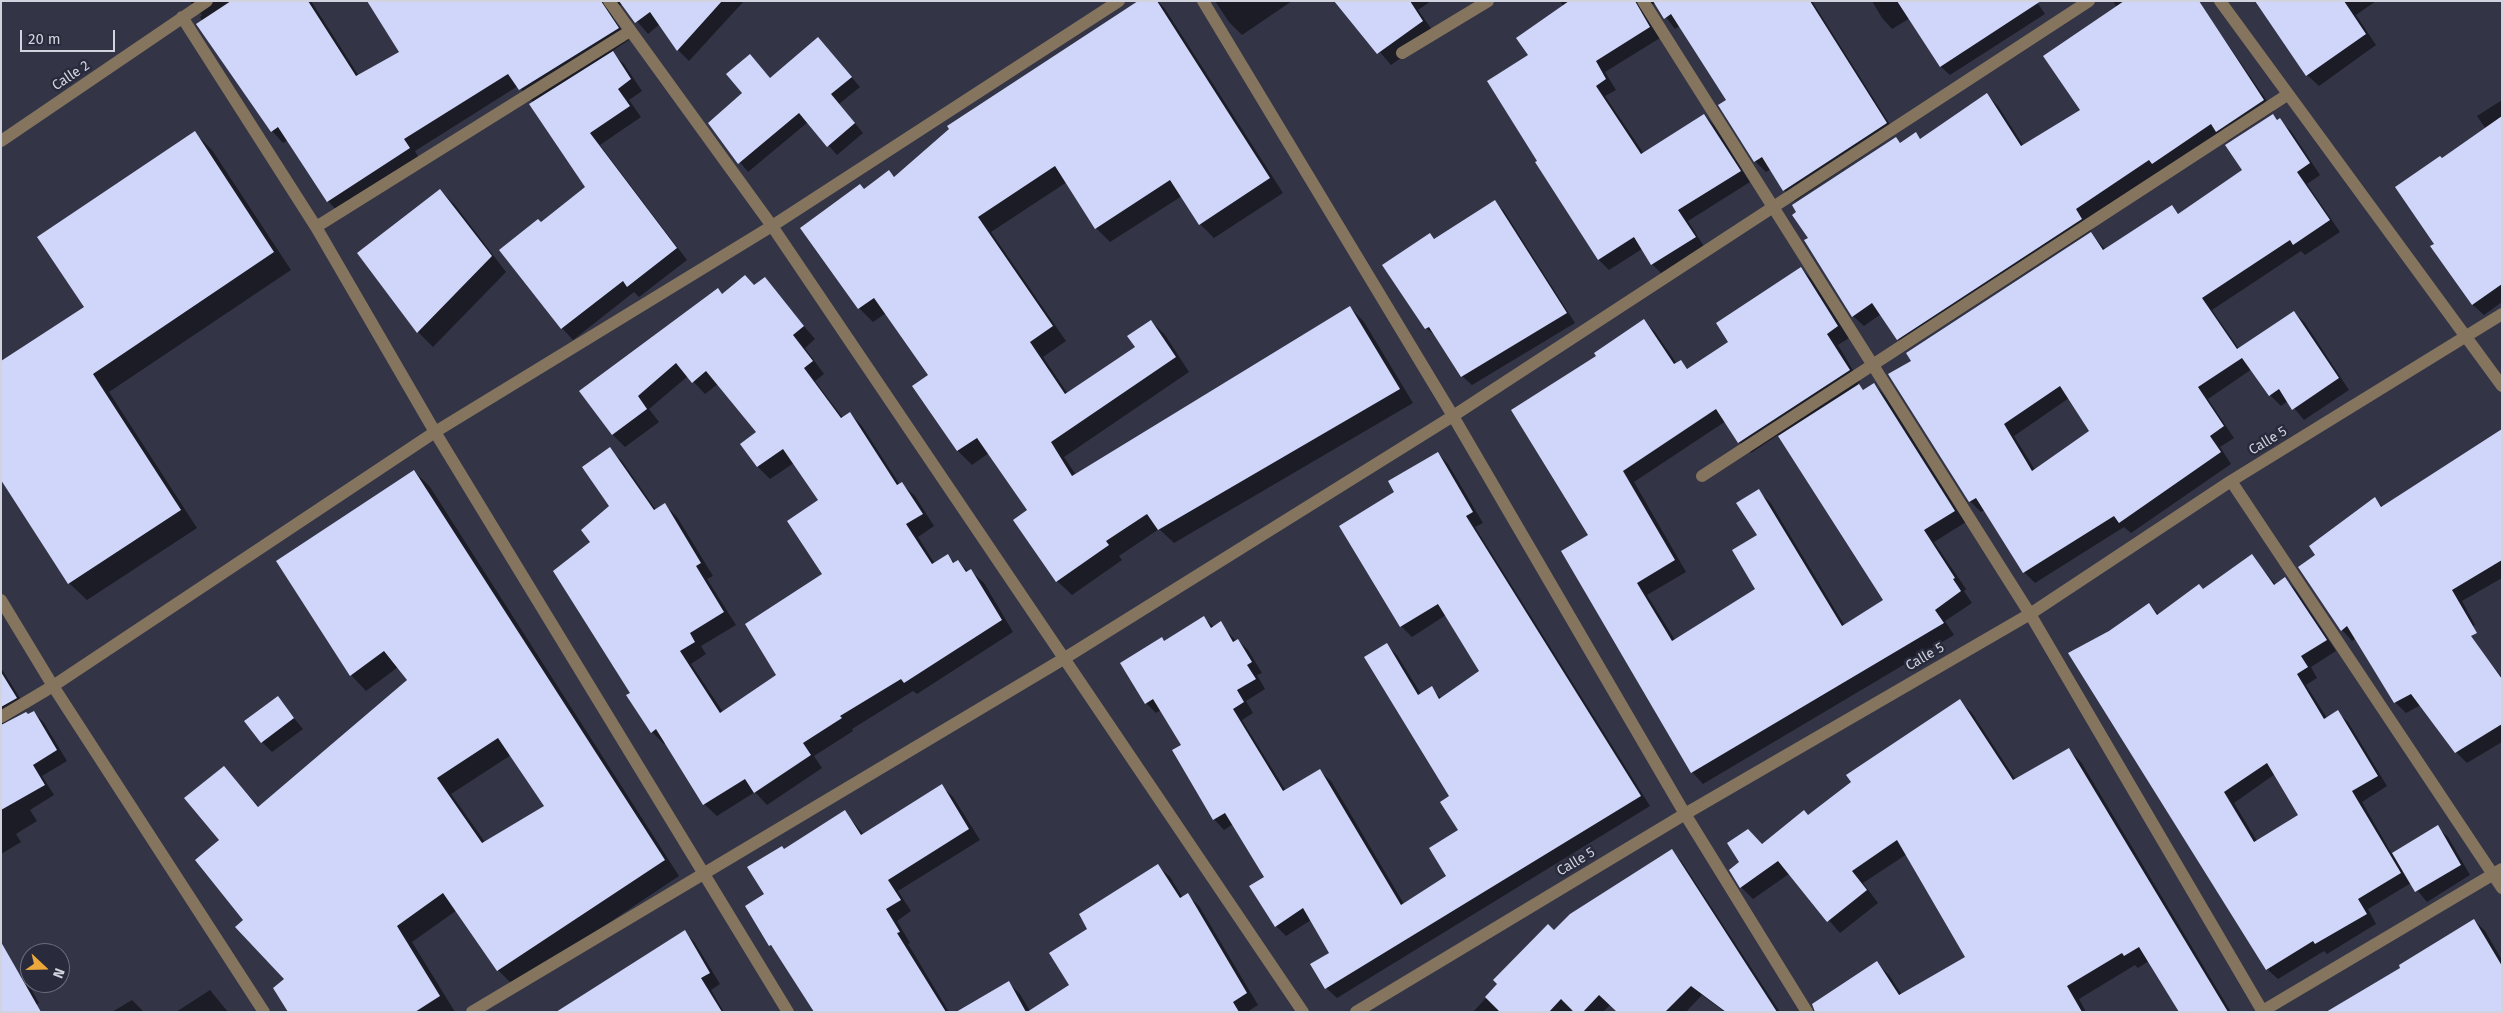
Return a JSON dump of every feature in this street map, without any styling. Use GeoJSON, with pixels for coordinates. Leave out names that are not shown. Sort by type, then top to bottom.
{"type":"FeatureCollection","features":[{"type":"Feature","properties":{"kind":"street","name":"Calle 2"},"geometry":{"type":"LineString","coordinates":[[1,141],[207,1]]}},
{"type":"Feature","properties":{"kind":"street"},"geometry":{"type":"LineString","coordinates":[[609,1],[772,226],[1303,1012]]}},
{"type":"Feature","properties":{"kind":"street"},"geometry":{"type":"LineString","coordinates":[[1,717],[53,686],[435,432],[772,226],[1119,1]]}},
{"type":"Feature","properties":{"kind":"street"},"geometry":{"type":"LineString","coordinates":[[1203,1],[1453,416],[1685,814],[1807,1012]]}},
{"type":"Feature","properties":{"kind":"street"},"geometry":{"type":"LineString","coordinates":[[1402,54],[1488,1]]}},
{"type":"Feature","properties":{"kind":"street"},"geometry":{"type":"LineString","coordinates":[[1643,1],[2030,614],[2262,1011],[2497,872]]}},
{"type":"Feature","properties":{"kind":"street"},"geometry":{"type":"LineString","coordinates":[[472,1012],[1065,658],[1453,416],[2089,1]]}},
{"type":"Feature","properties":{"kind":"street"},"geometry":{"type":"LineString","coordinates":[[2220,1],[2502,386]]}},
{"type":"Feature","properties":{"kind":"street"},"geometry":{"type":"LineString","coordinates":[[182,17],[316,227],[435,432],[788,1012]]}},
{"type":"Feature","properties":{"kind":"street"},"geometry":{"type":"LineString","coordinates":[[316,227],[630,31]]}},
{"type":"Feature","properties":{"kind":"street"},"geometry":{"type":"LineString","coordinates":[[1702,476],[2287,95]]}},
{"type":"Feature","properties":{"kind":"street","name":"Calle 5"},"geometry":{"type":"LineString","coordinates":[[1356,1012],[1685,814],[2030,614],[2231,481],[2502,314]]}},
{"type":"Feature","properties":{"kind":"street"},"geometry":{"type":"LineString","coordinates":[[2231,481],[2497,872],[2502,888]]}},
{"type":"Feature","properties":{"kind":"street"},"geometry":{"type":"LineString","coordinates":[[1,600],[53,686],[264,1012]]}},
{"type":"Feature","properties":{"kind":"building"},"geometry":{"type":"Polygon","coordinates":[[[231,1],[308,1],[356,76],[399,52],[367,1],[601,1],[619,28],[519,90],[508,74],[404,139],[410,148],[327,202],[278,127],[271,132],[196,24],[231,1]]]}},
{"type":"Feature","properties":{"kind":"building"},"geometry":{"type":"Polygon","coordinates":[[[619,1],[722,1],[677,51],[650,12],[635,23],[619,1]]]}},
{"type":"Feature","properties":{"kind":"building"},"geometry":{"type":"Polygon","coordinates":[[[1138,1],[1157,1],[1270,178],[1199,225],[1170,180],[1095,229],[1055,166],[978,217],[1053,326],[1030,342],[1065,394],[1135,347],[1127,336],[1151,320],[1176,357],[1051,442],[1072,476],[1350,306],[1400,389],[1158,530],[1147,514],[1106,541],[1109,545],[1056,582],[1013,520],[1027,510],[977,438],[957,451],[912,386],[928,375],[874,298],[858,309],[800,228],[860,184],[864,189],[889,170],[894,177],[949,129],[947,126],[1138,1]]]}},
{"type":"Feature","properties":{"kind":"building"},"geometry":{"type":"Polygon","coordinates":[[[1334,1],[1410,1],[1423,21],[1377,54],[1334,1]]]}},
{"type":"Feature","properties":{"kind":"building"},"geometry":{"type":"Polygon","coordinates":[[[1569,1],[1635,1],[1650,27],[1596,61],[1606,79],[1596,86],[1641,154],[1704,114],[1741,171],[1678,210],[1696,237],[1651,265],[1634,237],[1598,260],[1535,162],[1537,161],[1487,81],[1528,55],[1516,38],[1569,1]]]}},
{"type":"Feature","properties":{"kind":"building"},"geometry":{"type":"Polygon","coordinates":[[[1653,1],[1810,1],[1887,123],[1783,191],[1762,157],[1754,162],[1718,105],[1726,100],[1671,14],[1664,19],[1653,1]]]}},
{"type":"Feature","properties":{"kind":"building"},"geometry":{"type":"Polygon","coordinates":[[[1897,1],[2041,1],[1940,67],[1897,1]]]}},
{"type":"Feature","properties":{"kind":"building"},"geometry":{"type":"Polygon","coordinates":[[[2124,1],[2199,1],[2264,100],[2216,132],[2211,124],[2152,164],[2149,160],[2076,209],[2082,219],[1897,340],[1872,303],[1852,317],[1804,240],[1808,238],[1792,215],[1796,212],[1792,205],[1896,137],[1900,143],[1916,132],[1920,139],[1987,93],[2021,146],[2080,110],[2043,56],[2124,1]]]}},
{"type":"Feature","properties":{"kind":"building"},"geometry":{"type":"Polygon","coordinates":[[[2255,1],[2344,1],[2366,34],[2306,76],[2255,1]]]}},
{"type":"Feature","properties":{"kind":"building"},"geometry":{"type":"Polygon","coordinates":[[[818,37],[852,77],[831,94],[855,123],[827,147],[799,113],[738,164],[708,123],[742,93],[726,74],[750,54],[770,78],[818,37]]]}},
{"type":"Feature","properties":{"kind":"building"},"geometry":{"type":"Polygon","coordinates":[[[613,51],[631,79],[618,89],[630,106],[590,133],[677,248],[627,287],[623,281],[561,329],[499,250],[538,219],[541,222],[585,187],[529,104],[613,51]]]}},
{"type":"Feature","properties":{"kind":"building"},"geometry":{"type":"Polygon","coordinates":[[[2273,114],[2277,120],[2280,118],[2310,163],[2297,172],[2330,220],[2293,245],[2290,240],[2202,298],[2237,349],[2294,311],[2339,378],[2292,410],[2279,389],[2269,396],[2242,358],[2198,387],[2224,426],[2210,436],[2221,452],[2119,523],[2114,516],[2023,573],[1976,498],[1969,502],[1888,374],[1911,361],[1906,353],[2091,232],[2103,250],[2172,205],[2178,214],[2242,170],[2225,145],[2273,114]],[[2060,386],[2004,424],[2032,471],[2089,431],[2060,386]]]}},
{"type":"Feature","properties":{"kind":"building"},"geometry":{"type":"Polygon","coordinates":[[[2502,116],[2502,284],[2472,305],[2430,246],[2434,244],[2395,187],[2440,156],[2442,158],[2502,116]]]}},
{"type":"Feature","properties":{"kind":"building"},"geometry":{"type":"Polygon","coordinates":[[[195,131],[274,252],[93,374],[181,510],[68,584],[1,480],[1,361],[84,307],[37,237],[195,131]]]}},
{"type":"Feature","properties":{"kind":"building"},"geometry":{"type":"Polygon","coordinates":[[[440,189],[492,256],[417,333],[357,253],[440,189]]]}},
{"type":"Feature","properties":{"kind":"building"},"geometry":{"type":"Polygon","coordinates":[[[1495,200],[1567,313],[1461,377],[1429,327],[1425,329],[1382,265],[1430,233],[1434,239],[1495,200]]]}},
{"type":"Feature","properties":{"kind":"building"},"geometry":{"type":"Polygon","coordinates":[[[1801,267],[1838,326],[1827,334],[1850,370],[1738,443],[1716,409],[1623,471],[1675,560],[1637,583],[1672,641],[1755,589],[1732,550],[1757,535],[1736,503],[1759,489],[1842,626],[1883,600],[1778,436],[1859,384],[1863,390],[1874,383],[1955,511],[1924,530],[1955,578],[1953,579],[1961,591],[1935,610],[1944,623],[1691,773],[1561,551],[1588,535],[1511,410],[1596,356],[1594,353],[1644,319],[1674,364],[1681,360],[1687,369],[1728,342],[1716,323],[1801,267]]]}},
{"type":"Feature","properties":{"kind":"building"},"geometry":{"type":"Polygon","coordinates":[[[745,275],[754,285],[765,277],[804,326],[793,335],[813,361],[804,368],[841,418],[850,412],[897,485],[902,482],[923,514],[906,524],[932,564],[948,554],[953,563],[958,560],[966,572],[971,569],[1002,620],[904,683],[901,679],[840,716],[842,718],[803,743],[811,755],[754,793],[745,779],[703,805],[656,729],[651,733],[626,695],[630,693],[553,571],[590,542],[581,530],[609,506],[582,467],[610,447],[654,510],[665,503],[701,563],[696,566],[724,612],[690,633],[695,642],[680,651],[720,713],[776,675],[745,624],[822,574],[787,521],[818,500],[783,449],[757,467],[740,444],[756,432],[706,371],[692,383],[676,363],[638,396],[647,409],[612,435],[579,391],[718,288],[722,294],[745,275]]]}},
{"type":"Feature","properties":{"kind":"building"},"geometry":{"type":"Polygon","coordinates":[[[2502,429],[2502,560],[2452,590],[2477,633],[2471,636],[2502,679],[2502,724],[2455,753],[2411,694],[2394,703],[2347,626],[2341,631],[2298,567],[2315,555],[2309,546],[2375,497],[2381,507],[2502,429]]]}},
{"type":"Feature","properties":{"kind":"building"},"geometry":{"type":"Polygon","coordinates":[[[1438,452],[1473,512],[1466,516],[1641,796],[1325,989],[1310,964],[1329,953],[1303,908],[1275,927],[1249,886],[1264,877],[1225,813],[1213,820],[1172,750],[1181,745],[1153,699],[1145,704],[1120,663],[1162,637],[1164,641],[1204,616],[1211,628],[1221,621],[1233,642],[1238,639],[1252,662],[1247,665],[1256,679],[1237,690],[1244,702],[1233,709],[1283,791],[1320,769],[1401,905],[1446,876],[1429,848],[1458,830],[1440,802],[1449,796],[1364,657],[1387,643],[1418,695],[1432,686],[1439,699],[1479,671],[1438,604],[1400,627],[1339,526],[1394,492],[1388,481],[1438,452]]]}},
{"type":"Feature","properties":{"kind":"building"},"geometry":{"type":"Polygon","coordinates":[[[414,470],[665,860],[497,971],[443,893],[397,926],[440,996],[415,1012],[288,1012],[273,988],[284,979],[235,927],[243,920],[195,860],[219,840],[184,798],[224,766],[258,807],[407,680],[384,651],[350,676],[276,561],[414,470]],[[498,738],[437,778],[482,843],[544,806],[498,738]]]}},
{"type":"Feature","properties":{"kind":"building"},"geometry":{"type":"Polygon","coordinates":[[[2252,554],[2274,585],[2285,577],[2327,640],[2301,656],[2308,667],[2297,674],[2324,719],[2338,710],[2378,776],[2352,791],[2401,873],[2358,899],[2367,914],[2315,944],[2313,941],[2266,970],[2068,653],[2109,631],[2149,603],[2157,615],[2199,584],[2203,589],[2252,554]],[[2267,763],[2224,792],[2254,842],[2298,815],[2267,763]]]}},
{"type":"Feature","properties":{"kind":"building"},"geometry":{"type":"Polygon","coordinates":[[[1,672],[17,698],[1,707],[1,672]]]}},
{"type":"Feature","properties":{"kind":"building"},"geometry":{"type":"Polygon","coordinates":[[[278,696],[294,718],[261,743],[244,721],[278,696]]]}},
{"type":"Feature","properties":{"kind":"building"},"geometry":{"type":"Polygon","coordinates":[[[1960,699],[2013,780],[2069,748],[2228,1012],[2179,1012],[2139,947],[2124,956],[2122,953],[2067,986],[2082,1012],[1815,1012],[1812,1004],[1877,961],[1899,995],[1965,957],[1897,840],[1852,871],[1867,890],[1827,922],[1778,861],[1740,888],[1729,870],[1739,862],[1727,843],[1748,829],[1762,844],[1804,810],[1808,815],[1851,782],[1846,775],[1960,699]]]}},
{"type":"Feature","properties":{"kind":"building"},"geometry":{"type":"Polygon","coordinates":[[[34,711],[57,750],[33,765],[45,785],[1,810],[1,725],[26,712],[28,714],[34,711]]]}},
{"type":"Feature","properties":{"kind":"building"},"geometry":{"type":"Polygon","coordinates":[[[942,784],[969,829],[888,880],[901,900],[886,909],[900,932],[897,933],[946,1012],[814,1012],[771,945],[769,946],[745,906],[764,894],[747,867],[782,846],[784,849],[845,810],[861,835],[942,784]]]}},
{"type":"Feature","properties":{"kind":"building"},"geometry":{"type":"Polygon","coordinates":[[[2438,825],[2461,865],[2415,892],[2392,853],[2438,825]]]}},
{"type":"Feature","properties":{"kind":"building"},"geometry":{"type":"Polygon","coordinates":[[[1672,849],[1777,1012],[1726,1012],[1691,986],[1665,1012],[1617,1012],[1599,995],[1583,1012],[1574,1012],[1561,999],[1549,1012],[1500,1012],[1485,997],[1497,984],[1493,980],[1548,924],[1554,930],[1570,914],[1672,849]]]}},
{"type":"Feature","properties":{"kind":"building"},"geometry":{"type":"Polygon","coordinates":[[[1158,864],[1180,898],[1188,893],[1247,993],[1233,1002],[1239,1012],[1027,1012],[1069,985],[1049,953],[1087,929],[1079,914],[1158,864]]]}},
{"type":"Feature","properties":{"kind":"building"},"geometry":{"type":"Polygon","coordinates":[[[2474,919],[2502,966],[2502,1012],[2326,1012],[2400,968],[2399,965],[2474,919]]]}},
{"type":"Feature","properties":{"kind":"building"},"geometry":{"type":"Polygon","coordinates":[[[685,930],[710,973],[701,978],[722,1012],[556,1012],[685,930]]]}},
{"type":"Feature","properties":{"kind":"building"},"geometry":{"type":"Polygon","coordinates":[[[1,942],[20,975],[20,993],[30,993],[41,1012],[1,1012],[1,942]]]}},
{"type":"Feature","properties":{"kind":"building"},"geometry":{"type":"Polygon","coordinates":[[[1009,981],[1026,1012],[956,1012],[1009,981]]]}}]}
